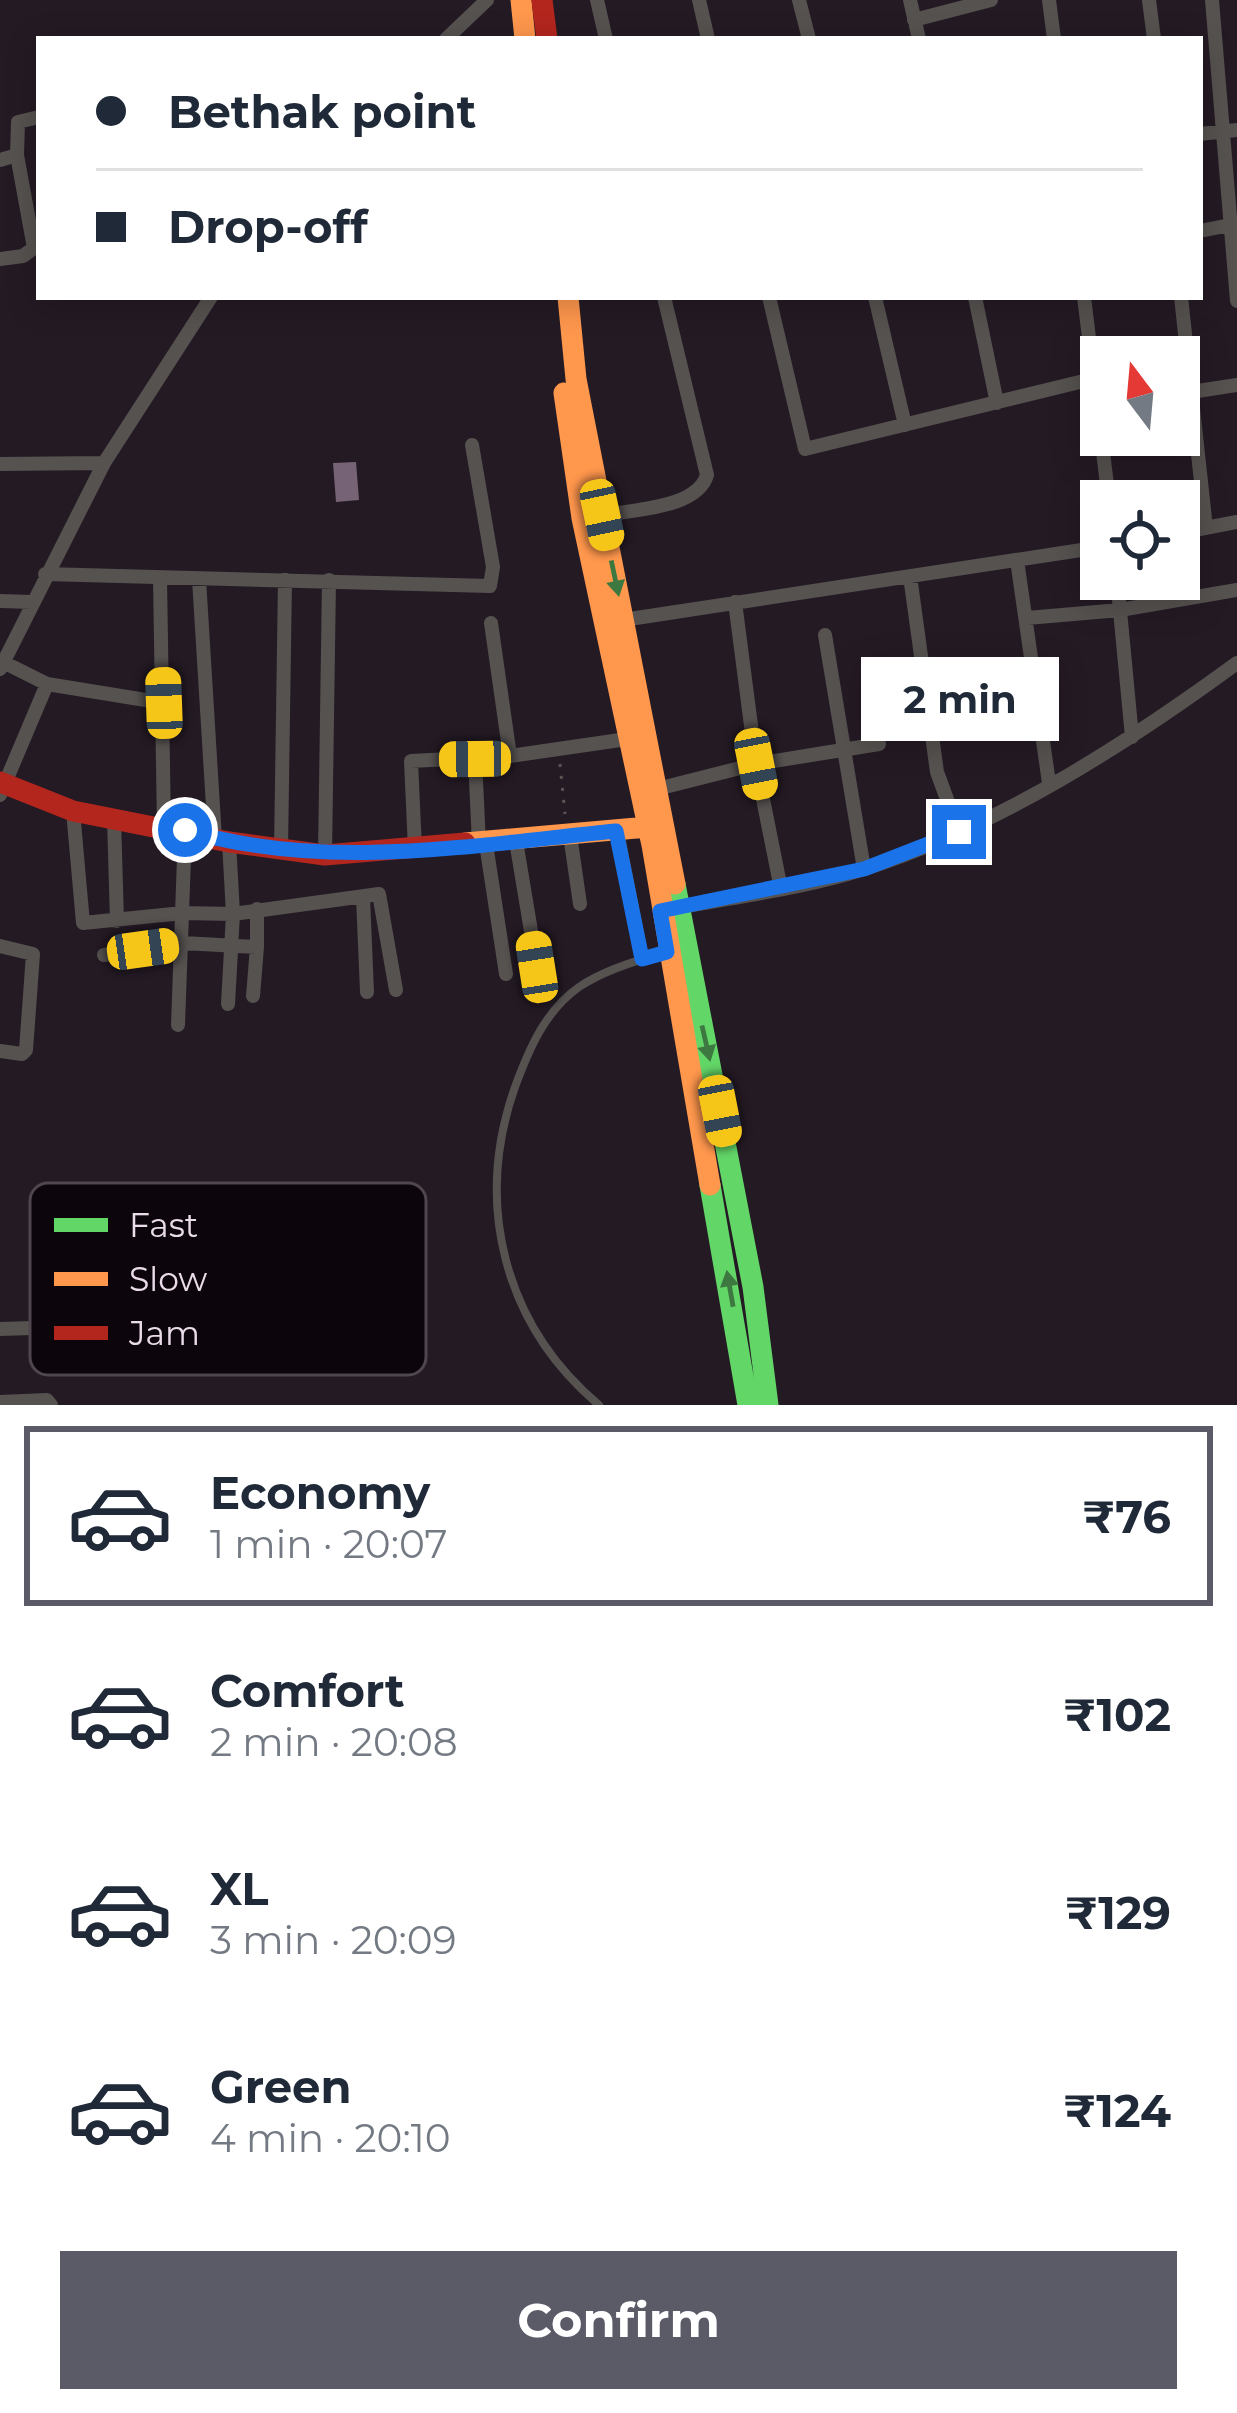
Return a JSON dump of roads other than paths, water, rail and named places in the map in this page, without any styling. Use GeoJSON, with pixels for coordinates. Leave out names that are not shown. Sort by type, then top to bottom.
{"type":"FeatureCollection","features":[{"type":"Feature","properties":{"kind":"main road"},"geometry":{"type":"LineString","coordinates":[[521,0],[525,36]]}},
{"type":"Feature","properties":{"kind":"main road"},"geometry":{"type":"LineString","coordinates":[[542,0],[547,36]]}},
{"type":"Feature","properties":{"kind":"main road"},"geometry":{"type":"LineString","coordinates":[[552,300],[576,480],[627,739],[670,909],[753,1287],[768,1405]]}},
{"type":"Feature","properties":{"kind":"main road"},"geometry":{"type":"LineString","coordinates":[[568,300],[576,379],[656,789],[670,909],[667,952],[748,1405]]}},
{"type":"Feature","properties":{"kind":"main road"},"geometry":{"type":"LineString","coordinates":[[1,787],[73,811],[325,855],[648,827]]}},
{"type":"Feature","properties":{"kind":"street"},"geometry":{"type":"LineString","coordinates":[[449,36],[487,0]]}},
{"type":"Feature","properties":{"kind":"street"},"geometry":{"type":"LineString","coordinates":[[597,0],[605,36]]}},
{"type":"Feature","properties":{"kind":"street"},"geometry":{"type":"LineString","coordinates":[[699,0],[708,36]]}},
{"type":"Feature","properties":{"kind":"street"},"geometry":{"type":"LineString","coordinates":[[799,0],[808,36]]}},
{"type":"Feature","properties":{"kind":"street"},"geometry":{"type":"LineString","coordinates":[[910,0],[918,36]]}},
{"type":"Feature","properties":{"kind":"street"},"geometry":{"type":"LineString","coordinates":[[914,20],[991,0]]}},
{"type":"Feature","properties":{"kind":"street"},"geometry":{"type":"LineString","coordinates":[[1049,0],[1054,36]]}},
{"type":"Feature","properties":{"kind":"street"},"geometry":{"type":"LineString","coordinates":[[1149,0],[1154,36]]}},
{"type":"Feature","properties":{"kind":"street"},"geometry":{"type":"LineString","coordinates":[[1212,0],[1230,130],[1230,226],[1237,301]]}},
{"type":"Feature","properties":{"kind":"street"},"geometry":{"type":"LineString","coordinates":[[0,259],[23,256],[34,248],[17,155],[18,122],[36,119]]}},
{"type":"Feature","properties":{"kind":"street"},"geometry":{"type":"LineString","coordinates":[[0,160],[17,155]]}},
{"type":"Feature","properties":{"kind":"street"},"geometry":{"type":"LineString","coordinates":[[1203,230],[1230,226]]}},
{"type":"Feature","properties":{"kind":"street"},"geometry":{"type":"LineString","coordinates":[[164,703],[47,684],[2,666],[104,464],[209,300]]}},
{"type":"Feature","properties":{"kind":"street"},"geometry":{"type":"LineString","coordinates":[[602,515],[692,496],[707,475],[665,300]]}},
{"type":"Feature","properties":{"kind":"street"},"geometry":{"type":"LineString","coordinates":[[770,300],[802,448],[997,403],[1080,392]]}},
{"type":"Feature","properties":{"kind":"street"},"geometry":{"type":"LineString","coordinates":[[876,300],[905,425]]}},
{"type":"Feature","properties":{"kind":"street"},"geometry":{"type":"LineString","coordinates":[[976,300],[997,403]]}},
{"type":"Feature","properties":{"kind":"street"},"geometry":{"type":"LineString","coordinates":[[1084,300],[1089,336]]}},
{"type":"Feature","properties":{"kind":"street"},"geometry":{"type":"LineString","coordinates":[[1181,300],[1184,336]]}},
{"type":"Feature","properties":{"kind":"street"},"geometry":{"type":"LineString","coordinates":[[1200,386],[1237,385]]}},
{"type":"Feature","properties":{"kind":"street"},"geometry":{"type":"LineString","coordinates":[[45,574],[484,587],[492,584],[472,446]]}},
{"type":"Feature","properties":{"kind":"street"},"geometry":{"type":"LineString","coordinates":[[1196,456],[1206,528]]}},
{"type":"Feature","properties":{"kind":"street"},"geometry":{"type":"LineString","coordinates":[[0,464],[104,464]]}},
{"type":"Feature","properties":{"kind":"street"},"geometry":{"type":"LineString","coordinates":[[1200,529],[1237,522]]}},
{"type":"Feature","properties":{"kind":"street"},"geometry":{"type":"LineString","coordinates":[[623,620],[1080,551]]}},
{"type":"Feature","properties":{"kind":"street"},"geometry":{"type":"LineString","coordinates":[[1017,560],[1049,783]]}},
{"type":"Feature","properties":{"kind":"street"},"geometry":{"type":"LineString","coordinates":[[910,576],[937,772],[959,832]]}},
{"type":"Feature","properties":{"kind":"street"},"geometry":{"type":"LineString","coordinates":[[160,578],[164,703],[183,913],[178,1025]]}},
{"type":"Feature","properties":{"kind":"street"},"geometry":{"type":"LineString","coordinates":[[199,579],[232,914],[228,1004]]}},
{"type":"Feature","properties":{"kind":"street"},"geometry":{"type":"LineString","coordinates":[[281,850],[285,580]]}},
{"type":"Feature","properties":{"kind":"street"},"geometry":{"type":"LineString","coordinates":[[325,855],[329,580]]}},
{"type":"Feature","properties":{"kind":"street"},"geometry":{"type":"LineString","coordinates":[[1028,618],[1120,610],[1237,590]]}},
{"type":"Feature","properties":{"kind":"street"},"geometry":{"type":"LineString","coordinates":[[1119,600],[1132,737]]}},
{"type":"Feature","properties":{"kind":"street"},"geometry":{"type":"LineString","coordinates":[[0,602],[32,602]]}},
{"type":"Feature","properties":{"kind":"street"},"geometry":{"type":"LineString","coordinates":[[735,602],[756,764],[781,889]]}},
{"type":"Feature","properties":{"kind":"street"},"geometry":{"type":"LineString","coordinates":[[491,623],[510,756]]}},
{"type":"Feature","properties":{"kind":"street"},"geometry":{"type":"LineString","coordinates":[[825,635],[864,869]]}},
{"type":"Feature","properties":{"kind":"street"},"geometry":{"type":"LineString","coordinates":[[670,909],[864,869],[959,832],[1132,737],[1237,663]]}},
{"type":"Feature","properties":{"kind":"street"},"geometry":{"type":"LineString","coordinates":[[1,787],[47,684]]}},
{"type":"Feature","properties":{"kind":"street"},"geometry":{"type":"LineString","coordinates":[[415,849],[411,760],[510,756],[627,739]]}},
{"type":"Feature","properties":{"kind":"street"},"geometry":{"type":"LineString","coordinates":[[656,789],[756,764],[879,744]]}},
{"type":"Feature","properties":{"kind":"street"},"geometry":{"type":"LineString","coordinates":[[475,759],[482,844],[506,974]]}},
{"type":"Feature","properties":{"kind":"street"},"geometry":{"type":"LineString","coordinates":[[73,811],[80,920],[86,924],[183,913],[232,914],[382,896],[396,990]]}},
{"type":"Feature","properties":{"kind":"street"},"geometry":{"type":"LineString","coordinates":[[114,819],[117,921]]}},
{"type":"Feature","properties":{"kind":"street"},"geometry":{"type":"LineString","coordinates":[[616,831],[642,959]]}},
{"type":"Feature","properties":{"kind":"street"},"geometry":{"type":"LineString","coordinates":[[569,836],[580,904]]}},
{"type":"Feature","properties":{"kind":"street"},"geometry":{"type":"LineString","coordinates":[[516,841],[537,967]]}},
{"type":"Feature","properties":{"kind":"street"},"geometry":{"type":"LineString","coordinates":[[363,897],[367,992]]}},
{"type":"Feature","properties":{"kind":"street"},"geometry":{"type":"LineString","coordinates":[[253,996],[257,909]]}},
{"type":"Feature","properties":{"kind":"street"},"geometry":{"type":"LineString","coordinates":[[104,955],[183,944],[257,947]]}},
{"type":"Feature","properties":{"kind":"street"},"geometry":{"type":"LineString","coordinates":[[0,946],[33,954],[26,1050],[22,1054],[0,1051]]}},
{"type":"Feature","properties":{"kind":"street"},"geometry":{"type":"LineString","coordinates":[[0,1329],[30,1328]]}},
{"type":"Feature","properties":{"kind":"street"},"geometry":{"type":"LineString","coordinates":[[0,1402],[47,1400],[51,1405]]}},
{"type":"Feature","properties":{"kind":"lane"},"geometry":{"type":"LineString","coordinates":[[599,1405],[548,1353],[506,1259],[495,1213],[500,1130],[529,1047],[553,1011],[580,986],[667,952]]}}]}
